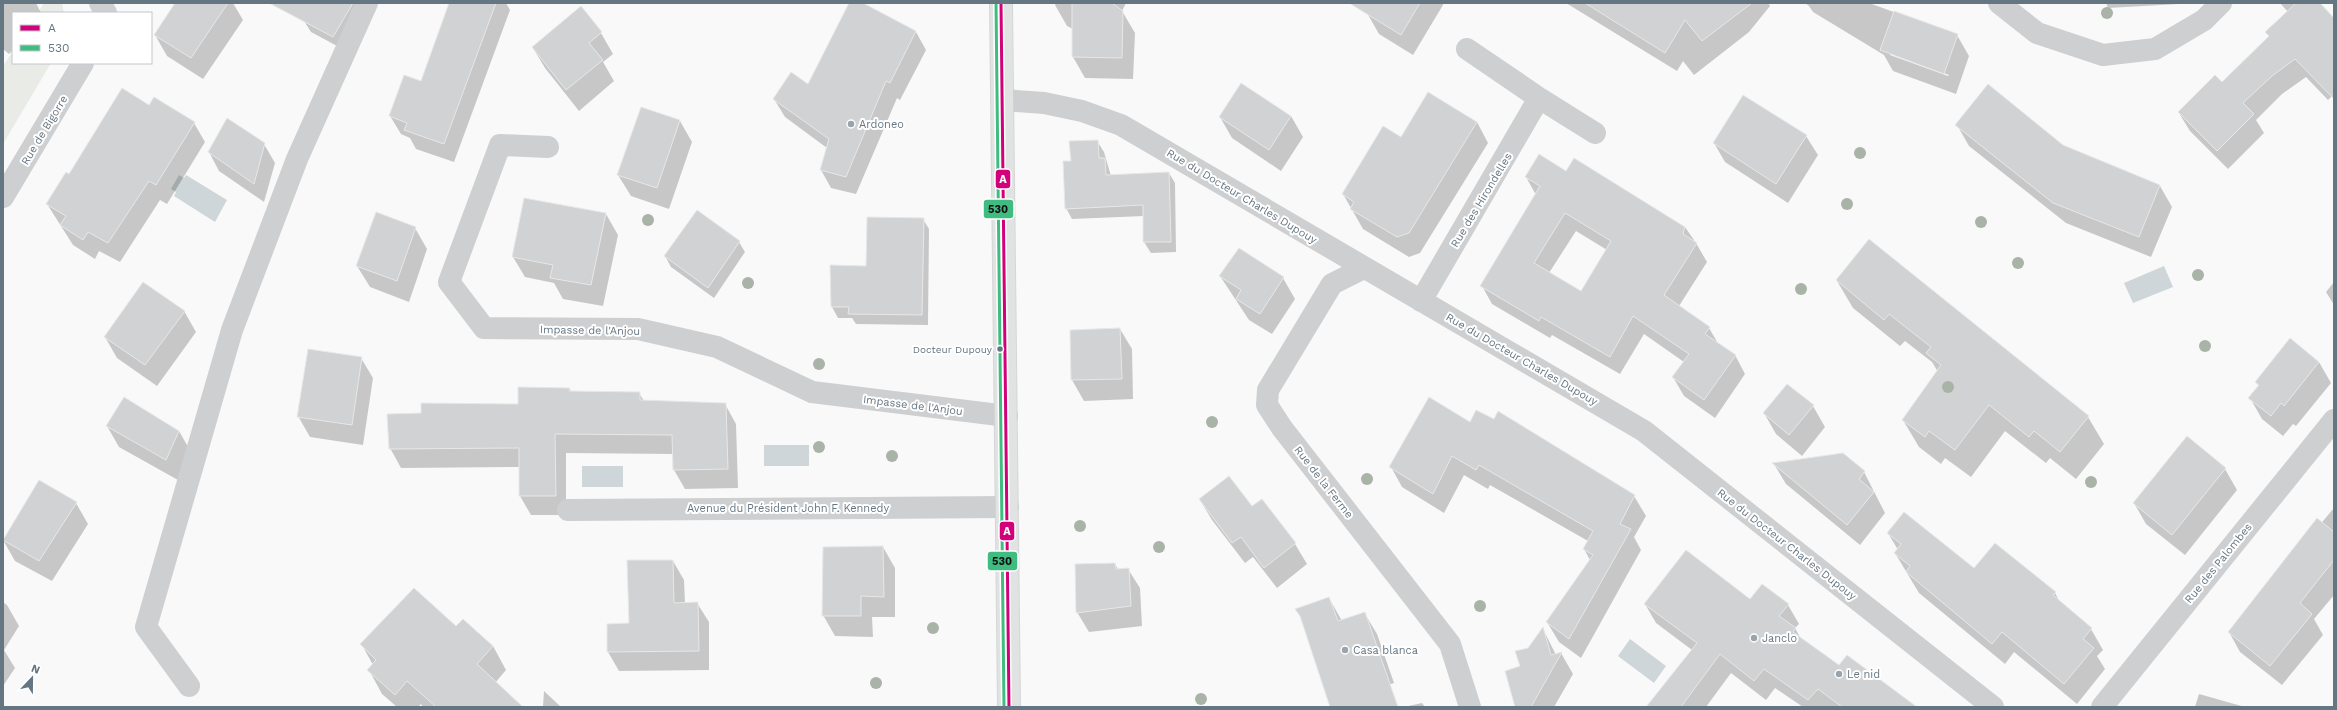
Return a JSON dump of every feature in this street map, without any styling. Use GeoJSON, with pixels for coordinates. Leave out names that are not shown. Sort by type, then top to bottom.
{"type":"FeatureCollection","features":[{"type":"Feature","properties":{"kind":"main road"},"geometry":{"type":"LineString","coordinates":[[1001,3],[1007,416],[1009,707]]}},
{"type":"Feature","properties":{"kind":"street"},"geometry":{"type":"LineString","coordinates":[[100,3],[107,12]]}},
{"type":"Feature","properties":{"kind":"street"},"geometry":{"type":"LineString","coordinates":[[109,12],[114,3]]}},
{"type":"Feature","properties":{"kind":"street"},"geometry":{"type":"LineString","coordinates":[[189,686],[146,627],[232,330],[297,158],[367,3]]}},
{"type":"Feature","properties":{"kind":"street"},"geometry":{"type":"LineString","coordinates":[[1999,3],[2037,33],[2103,55],[2155,49],[2204,20],[2221,3]]}},
{"type":"Feature","properties":{"kind":"street"},"geometry":{"type":"LineString","coordinates":[[1467,49],[1539,98],[1595,133]]}},
{"type":"Feature","properties":{"kind":"street","name":"Rue de Bigorre"},"geometry":{"type":"LineString","coordinates":[[3,197],[82,64]]}},
{"type":"Feature","properties":{"kind":"street","name":"Rue des Hirondelles"},"geometry":{"type":"LineString","coordinates":[[1421,300],[1539,98]]}},
{"type":"Feature","properties":{"kind":"street","name":"Rue du Docteur Charles Dupouy"},"geometry":{"type":"LineString","coordinates":[[1002,100],[1044,103],[1082,111],[1121,125],[1644,431],[1993,707]]}},
{"type":"Feature","properties":{"kind":"street","name":"Impasse de l'Anjou"},"geometry":{"type":"LineString","coordinates":[[548,147],[500,145],[449,282],[484,328],[638,329],[717,347],[812,392],[1007,416]]}},
{"type":"Feature","properties":{"kind":"street","name":"Rue de la Ferme"},"geometry":{"type":"LineString","coordinates":[[1364,268],[1332,284],[1268,390],[1267,405],[1282,428],[1450,644],[1470,707]]}},
{"type":"Feature","properties":{"kind":"street","name":"Rue des Palombes"},"geometry":{"type":"LineString","coordinates":[[2102,707],[2334,420]]}},
{"type":"Feature","properties":{"kind":"street","name":"Avenue du Président John F. Kennedy"},"geometry":{"type":"LineString","coordinates":[[568,510],[1008,507]]}},
{"type":"Feature","properties":{"kind":"shaded area"},"geometry":{"type":"Polygon","coordinates":[[[44,3],[62,3],[64,12],[39,12],[44,3]]]}},
{"type":"Feature","properties":{"kind":"shaded area"},"geometry":{"type":"Polygon","coordinates":[[[12,52],[12,64],[50,64],[3,144],[3,66],[12,52]]]}},
{"type":"Feature","properties":{"kind":"shaded area"},"geometry":{"type":"Polygon","coordinates":[[[179,175],[184,178],[186,175],[227,200],[215,222],[174,196],[176,192],[171,189],[179,175]]]}},
{"type":"Feature","properties":{"kind":"shaded area"},"geometry":{"type":"Polygon","coordinates":[[[2164,266],[2173,287],[2133,303],[2124,283],[2164,266]]]}},
{"type":"Feature","properties":{"kind":"shaded area"},"geometry":{"type":"Polygon","coordinates":[[[764,445],[809,445],[809,466],[764,466],[764,445]]]}},
{"type":"Feature","properties":{"kind":"shaded area"},"geometry":{"type":"Polygon","coordinates":[[[582,466],[623,466],[623,487],[582,487],[582,466]]]}},
{"type":"Feature","properties":{"kind":"shaded area"},"geometry":{"type":"Polygon","coordinates":[[[1630,639],[1666,666],[1654,683],[1618,656],[1630,639]]]}},
{"type":"Feature","properties":{"kind":"building"},"geometry":{"type":"Polygon","coordinates":[[[175,3],[228,3],[191,58],[154,35],[175,3]]]}},
{"type":"Feature","properties":{"kind":"building"},"geometry":{"type":"Polygon","coordinates":[[[269,3],[353,3],[333,37],[269,3]]]}},
{"type":"Feature","properties":{"kind":"building"},"geometry":{"type":"Polygon","coordinates":[[[449,3],[496,3],[444,144],[404,130],[407,123],[389,116],[404,75],[421,81],[449,3]]]}},
{"type":"Feature","properties":{"kind":"building"},"geometry":{"type":"Polygon","coordinates":[[[849,3],[863,3],[916,31],[890,83],[886,81],[846,177],[820,170],[829,139],[773,99],[791,72],[808,84],[849,3]]]}},
{"type":"Feature","properties":{"kind":"building"},"geometry":{"type":"Polygon","coordinates":[[[1072,3],[1112,3],[1123,11],[1122,58],[1072,57],[1072,3]]]}},
{"type":"Feature","properties":{"kind":"building"},"geometry":{"type":"Polygon","coordinates":[[[1349,3],[1420,3],[1401,35],[1349,3]]]}},
{"type":"Feature","properties":{"kind":"building"},"geometry":{"type":"Polygon","coordinates":[[[1585,3],[1752,3],[1702,41],[1685,20],[1665,53],[1585,3]]]}},
{"type":"Feature","properties":{"kind":"building"},"geometry":{"type":"Polygon","coordinates":[[[2296,3],[2320,3],[2334,18],[2334,99],[2295,59],[2272,76],[2243,103],[2254,114],[2217,151],[2178,112],[2215,75],[2222,82],[2269,36],[2265,32],[2296,3]]]}},
{"type":"Feature","properties":{"kind":"building"},"geometry":{"type":"Polygon","coordinates":[[[581,6],[602,32],[589,43],[603,60],[566,90],[532,47],[581,6]]]}},
{"type":"Feature","properties":{"kind":"building"},"geometry":{"type":"Polygon","coordinates":[[[1894,11],[1958,34],[1944,74],[1880,50],[1894,11]]]}},
{"type":"Feature","properties":{"kind":"building"},"geometry":{"type":"Polygon","coordinates":[[[1241,83],[1291,116],[1269,150],[1219,117],[1241,83]]]}},
{"type":"Feature","properties":{"kind":"building"},"geometry":{"type":"Polygon","coordinates":[[[1988,84],[2063,145],[2160,185],[2139,237],[2053,203],[1955,125],[1988,84]]]}},
{"type":"Feature","properties":{"kind":"building"},"geometry":{"type":"Polygon","coordinates":[[[122,88],[149,105],[154,97],[195,122],[156,185],[149,181],[108,243],[88,232],[83,240],[60,225],[66,216],[46,204],[66,172],[69,174],[122,88]]]}},
{"type":"Feature","properties":{"kind":"building"},"geometry":{"type":"Polygon","coordinates":[[[1428,92],[1477,122],[1409,233],[1397,237],[1350,209],[1354,202],[1342,194],[1383,126],[1401,137],[1428,92]]]}},
{"type":"Feature","properties":{"kind":"building"},"geometry":{"type":"Polygon","coordinates":[[[1743,95],[1807,135],[1776,184],[1713,143],[1743,95]]]}},
{"type":"Feature","properties":{"kind":"building"},"geometry":{"type":"Polygon","coordinates":[[[641,107],[680,120],[657,188],[617,175],[641,107]]]}},
{"type":"Feature","properties":{"kind":"building"},"geometry":{"type":"Polygon","coordinates":[[[227,118],[265,143],[254,184],[208,152],[227,118]]]}},
{"type":"Feature","properties":{"kind":"building"},"geometry":{"type":"Polygon","coordinates":[[[1098,140],[1099,158],[1105,158],[1106,175],[1169,172],[1171,242],[1143,242],[1143,205],[1065,209],[1063,161],[1071,161],[1069,141],[1098,140]]]}},
{"type":"Feature","properties":{"kind":"building"},"geometry":{"type":"Polygon","coordinates":[[[1539,154],[1566,171],[1574,158],[1685,227],[1683,234],[1697,243],[1664,295],[1710,327],[1705,334],[1736,355],[1704,400],[1672,377],[1689,354],[1633,316],[1610,357],[1541,317],[1539,321],[1480,286],[1540,186],[1525,177],[1539,154]],[[1565,213],[1534,263],[1581,291],[1611,241],[1565,213]]]}},
{"type":"Feature","properties":{"kind":"building"},"geometry":{"type":"Polygon","coordinates":[[[524,198],[606,213],[591,285],[550,278],[553,265],[512,257],[524,198]]]}},
{"type":"Feature","properties":{"kind":"building"},"geometry":{"type":"Polygon","coordinates":[[[697,210],[740,241],[708,288],[664,256],[697,210]]]}},
{"type":"Feature","properties":{"kind":"building"},"geometry":{"type":"Polygon","coordinates":[[[376,212],[416,227],[397,281],[356,266],[376,212]]]}},
{"type":"Feature","properties":{"kind":"building"},"geometry":{"type":"Polygon","coordinates":[[[867,217],[924,218],[922,315],[848,314],[849,307],[831,307],[830,265],[866,266],[867,217]]]}},
{"type":"Feature","properties":{"kind":"building"},"geometry":{"type":"Polygon","coordinates":[[[1869,239],[2089,416],[2060,452],[2034,431],[2029,437],[1989,405],[1955,450],[1929,431],[1925,437],[1902,420],[1941,365],[1926,353],[1931,347],[1889,314],[1884,320],[1836,280],[1869,239]]]}},
{"type":"Feature","properties":{"kind":"building"},"geometry":{"type":"Polygon","coordinates":[[[1239,248],[1284,277],[1260,314],[1236,299],[1241,290],[1219,276],[1239,248]]]}},
{"type":"Feature","properties":{"kind":"building"},"geometry":{"type":"Polygon","coordinates":[[[143,282],[185,311],[145,365],[104,337],[143,282]]]}},
{"type":"Feature","properties":{"kind":"building"},"geometry":{"type":"Polygon","coordinates":[[[1120,328],[1122,379],[1071,380],[1070,330],[1120,328]]]}},
{"type":"Feature","properties":{"kind":"building"},"geometry":{"type":"Polygon","coordinates":[[[2290,338],[2319,362],[2284,406],[2281,403],[2271,416],[2248,398],[2259,385],[2255,382],[2290,338]]]}},
{"type":"Feature","properties":{"kind":"building"},"geometry":{"type":"Polygon","coordinates":[[[308,349],[362,357],[352,425],[297,417],[308,349]]]}},
{"type":"Feature","properties":{"kind":"building"},"geometry":{"type":"Polygon","coordinates":[[[1787,384],[1814,405],[1789,435],[1763,413],[1787,384]]]}},
{"type":"Feature","properties":{"kind":"building"},"geometry":{"type":"Polygon","coordinates":[[[518,387],[570,388],[569,391],[640,392],[640,400],[726,403],[728,469],[673,470],[672,435],[555,434],[556,496],[519,496],[519,448],[389,449],[387,414],[421,413],[421,403],[518,404],[518,387]]]}},
{"type":"Feature","properties":{"kind":"building"},"geometry":{"type":"Polygon","coordinates":[[[124,397],[179,431],[166,460],[106,426],[124,397]]]}},
{"type":"Feature","properties":{"kind":"building"},"geometry":{"type":"Polygon","coordinates":[[[1429,397],[1470,422],[1476,410],[1494,419],[1498,411],[1635,495],[1620,524],[1631,529],[1569,639],[1546,622],[1593,555],[1583,549],[1593,531],[1479,465],[1476,470],[1452,456],[1433,494],[1389,467],[1429,397]]]}},
{"type":"Feature","properties":{"kind":"building"},"geometry":{"type":"Polygon","coordinates":[[[2187,436],[2226,468],[2172,535],[2133,503],[2187,436]]]}},
{"type":"Feature","properties":{"kind":"building"},"geometry":{"type":"Polygon","coordinates":[[[1843,453],[1865,471],[1859,479],[1874,492],[1847,525],[1772,463],[1843,453]]]}},
{"type":"Feature","properties":{"kind":"building"},"geometry":{"type":"Polygon","coordinates":[[[1229,476],[1252,506],[1262,499],[1296,543],[1264,568],[1241,537],[1232,543],[1199,499],[1229,476]]]}},
{"type":"Feature","properties":{"kind":"building"},"geometry":{"type":"Polygon","coordinates":[[[39,480],[77,502],[39,561],[3,540],[39,480]]]}},
{"type":"Feature","properties":{"kind":"building"},"geometry":{"type":"Polygon","coordinates":[[[1904,512],[1974,568],[1995,543],[2056,592],[2053,595],[2092,628],[2083,639],[2094,648],[2064,684],[2002,632],[1992,644],[1906,572],[1910,566],[1894,553],[1901,544],[1887,533],[1904,512]]]}},
{"type":"Feature","properties":{"kind":"building"},"geometry":{"type":"Polygon","coordinates":[[[2317,518],[2334,532],[2334,560],[2300,603],[2312,614],[2270,666],[2228,632],[2317,518]]]}},
{"type":"Feature","properties":{"kind":"building"},"geometry":{"type":"Polygon","coordinates":[[[883,546],[884,597],[861,596],[861,616],[822,616],[823,547],[883,546]]]}},
{"type":"Feature","properties":{"kind":"building"},"geometry":{"type":"Polygon","coordinates":[[[1686,550],[1750,599],[1762,584],[1789,604],[1779,616],[1796,628],[1793,632],[1839,665],[1847,655],[1917,707],[1842,707],[1818,689],[1808,700],[1764,669],[1754,681],[1720,654],[1681,707],[1646,707],[1697,643],[1644,604],[1686,550]]]}},
{"type":"Feature","properties":{"kind":"building"},"geometry":{"type":"Polygon","coordinates":[[[627,560],[673,560],[674,603],[698,602],[699,651],[607,652],[607,624],[629,623],[627,560]]]}},
{"type":"Feature","properties":{"kind":"building"},"geometry":{"type":"Polygon","coordinates":[[[1115,563],[1116,569],[1129,568],[1131,606],[1076,613],[1075,564],[1115,563]]]}},
{"type":"Feature","properties":{"kind":"building"},"geometry":{"type":"Polygon","coordinates":[[[414,588],[456,626],[463,619],[493,646],[477,664],[523,707],[436,707],[407,681],[395,695],[367,670],[376,660],[360,644],[414,588]]]}},
{"type":"Feature","properties":{"kind":"building","name":"Casa blanca"},"geometry":{"type":"Polygon","coordinates":[[[1329,597],[1338,621],[1365,612],[1398,707],[1330,707],[1300,616],[1295,609],[1329,597]]]}},
{"type":"Feature","properties":{"kind":"building"},"geometry":{"type":"Polygon","coordinates":[[[1543,627],[1551,655],[1562,652],[1531,707],[1515,707],[1505,671],[1520,666],[1515,651],[1528,648],[1543,627]]]}},
{"type":"Feature","properties":{"kind":"transit line","name":"530"},"geometry":{"type":"LineString","coordinates":[[996,3],[1004,707]]}},
{"type":"Feature","properties":{"kind":"transit line","name":"A"},"geometry":{"type":"LineString","coordinates":[[1001,3],[1009,707]]}},
{"type":"Feature","properties":{"kind":"place","name":"Ardoneo"},"geometry":{"type":"Point","coordinates":[851,124]}},
{"type":"Feature","properties":{"kind":"place","name":"Docteur Dupouy"},"geometry":{"type":"Point","coordinates":[1000,349]}},
{"type":"Feature","properties":{"kind":"place","name":"Janclo"},"geometry":{"type":"Point","coordinates":[1754,638]}},
{"type":"Feature","properties":{"kind":"place","name":"Casa blanca"},"geometry":{"type":"Point","coordinates":[1345,650]}},
{"type":"Feature","properties":{"kind":"place","name":"Le nid"},"geometry":{"type":"Point","coordinates":[1839,674]}}]}
